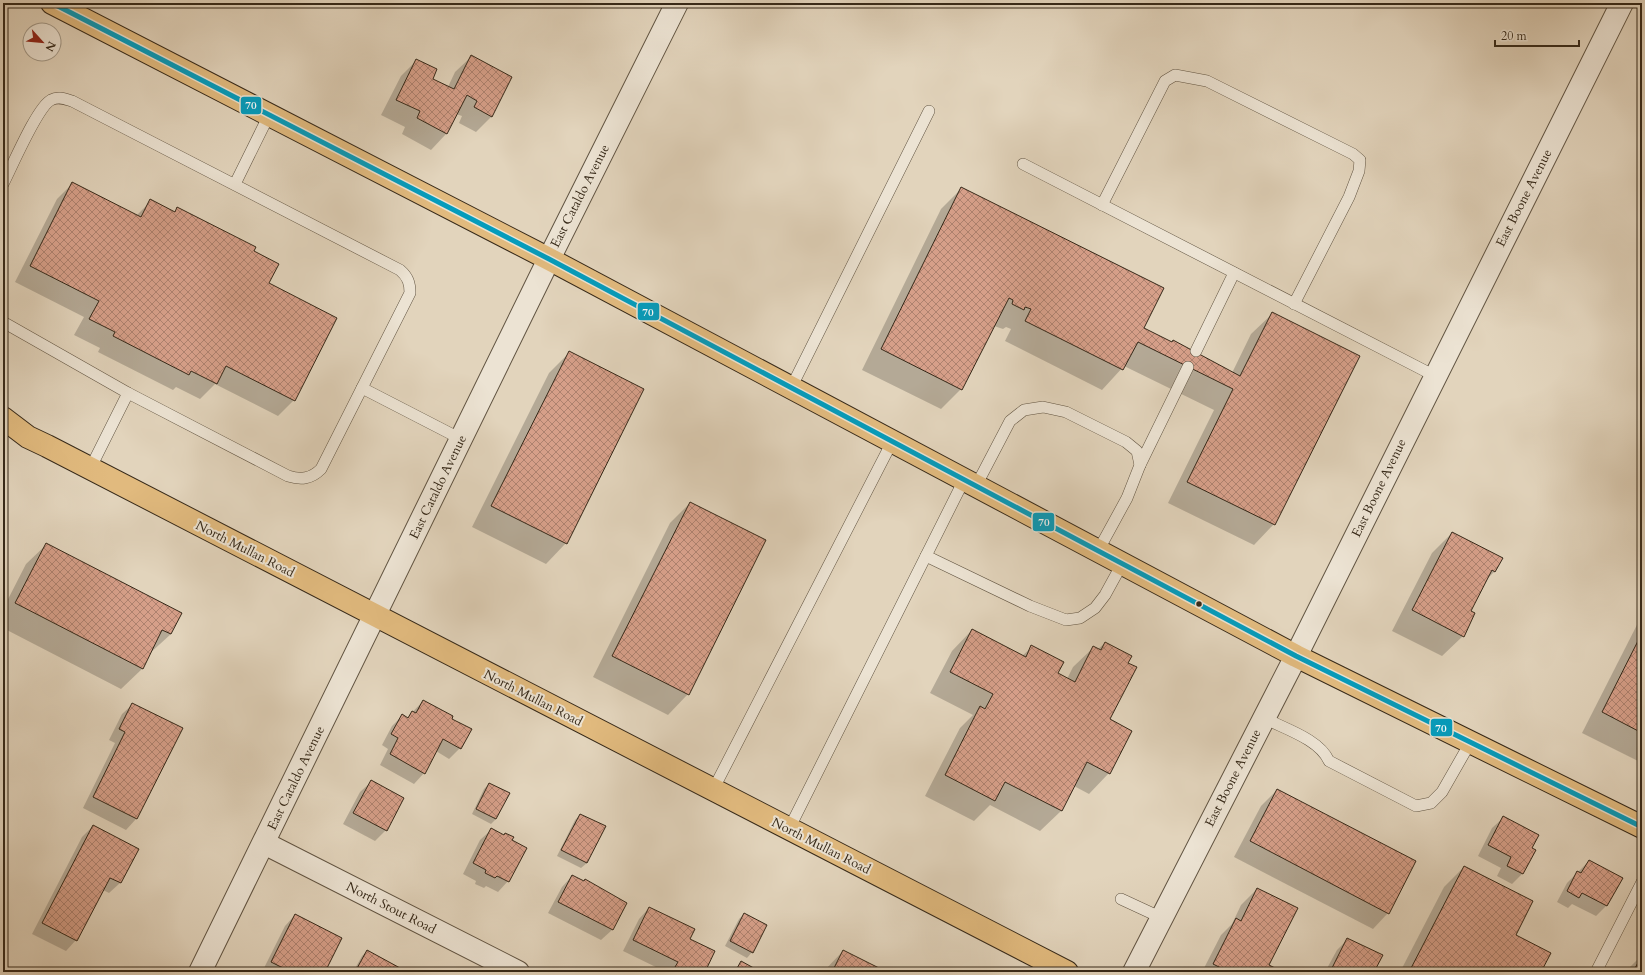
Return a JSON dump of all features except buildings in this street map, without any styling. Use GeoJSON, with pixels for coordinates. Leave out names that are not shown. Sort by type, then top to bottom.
{"type":"FeatureCollection","features":[{"type":"Feature","properties":{"kind":"main road"},"geometry":{"type":"LineString","coordinates":[[52,3],[549,259],[1296,656],[1642,827]]}},
{"type":"Feature","properties":{"kind":"main road","name":"North Mullan Road"},"geometry":{"type":"LineString","coordinates":[[3,418],[28,437],[1067,972]]}},
{"type":"Feature","properties":{"kind":"street","name":"East Cataldo Avenue"},"geometry":{"type":"LineString","coordinates":[[200,972],[549,259],[677,3]]}},
{"type":"Feature","properties":{"kind":"street","name":"East Boone Avenue"},"geometry":{"type":"LineString","coordinates":[[1134,972],[1296,656],[1622,3]]}},
{"type":"Feature","properties":{"kind":"street","name":"North Stout Road"},"geometry":{"type":"LineString","coordinates":[[264,843],[518,972]]}},
{"type":"Feature","properties":{"kind":"lane"},"geometry":{"type":"LineString","coordinates":[[1102,205],[1165,81],[1175,75],[1206,81],[1353,154],[1360,160],[1359,171],[1349,197],[1294,304]]}},
{"type":"Feature","properties":{"kind":"lane"},"geometry":{"type":"LineString","coordinates":[[3,184],[36,119],[51,100],[60,97],[72,101],[400,270],[406,275],[410,284],[410,293],[321,469],[314,475],[299,479],[288,476],[128,393],[3,322]]}},
{"type":"Feature","properties":{"kind":"lane"},"geometry":{"type":"LineString","coordinates":[[791,388],[929,111]]}},
{"type":"Feature","properties":{"kind":"lane"},"geometry":{"type":"LineString","coordinates":[[235,184],[269,115]]}},
{"type":"Feature","properties":{"kind":"lane"},"geometry":{"type":"LineString","coordinates":[[1023,164],[1435,376]]}},
{"type":"Feature","properties":{"kind":"lane"},"geometry":{"type":"LineString","coordinates":[[1196,351],[1234,273]]}},
{"type":"Feature","properties":{"kind":"lane"},"geometry":{"type":"LineString","coordinates":[[1098,551],[1127,498],[1140,465],[1188,367]]}},
{"type":"Feature","properties":{"kind":"lane"},"geometry":{"type":"LineString","coordinates":[[362,388],[461,439]]}},
{"type":"Feature","properties":{"kind":"lane"},"geometry":{"type":"LineString","coordinates":[[90,469],[128,393]]}},
{"type":"Feature","properties":{"kind":"lane"},"geometry":{"type":"LineString","coordinates":[[789,829],[926,556],[970,483],[1010,421],[1024,410],[1043,407],[1066,412],[1126,442],[1137,450],[1140,465]]}},
{"type":"Feature","properties":{"kind":"lane"},"geometry":{"type":"LineString","coordinates":[[713,790],[892,442]]}},
{"type":"Feature","properties":{"kind":"lane"},"geometry":{"type":"LineString","coordinates":[[926,556],[1030,606],[1066,620],[1080,618],[1094,608],[1105,595],[1122,564]]}},
{"type":"Feature","properties":{"kind":"lane"},"geometry":{"type":"LineString","coordinates":[[1264,718],[1317,744],[1326,753],[1330,761],[1416,806],[1430,803],[1442,792],[1470,743]]}},
{"type":"Feature","properties":{"kind":"lane"},"geometry":{"type":"LineString","coordinates":[[1596,972],[1642,882]]}},
{"type":"Feature","properties":{"kind":"lane"},"geometry":{"type":"LineString","coordinates":[[1121,899],[1162,918]]}},
{"type":"Feature","properties":{"kind":"transit line","name":"70"},"geometry":{"type":"LineString","coordinates":[[52,3],[549,259],[1296,656],[1642,827]]}}]}
